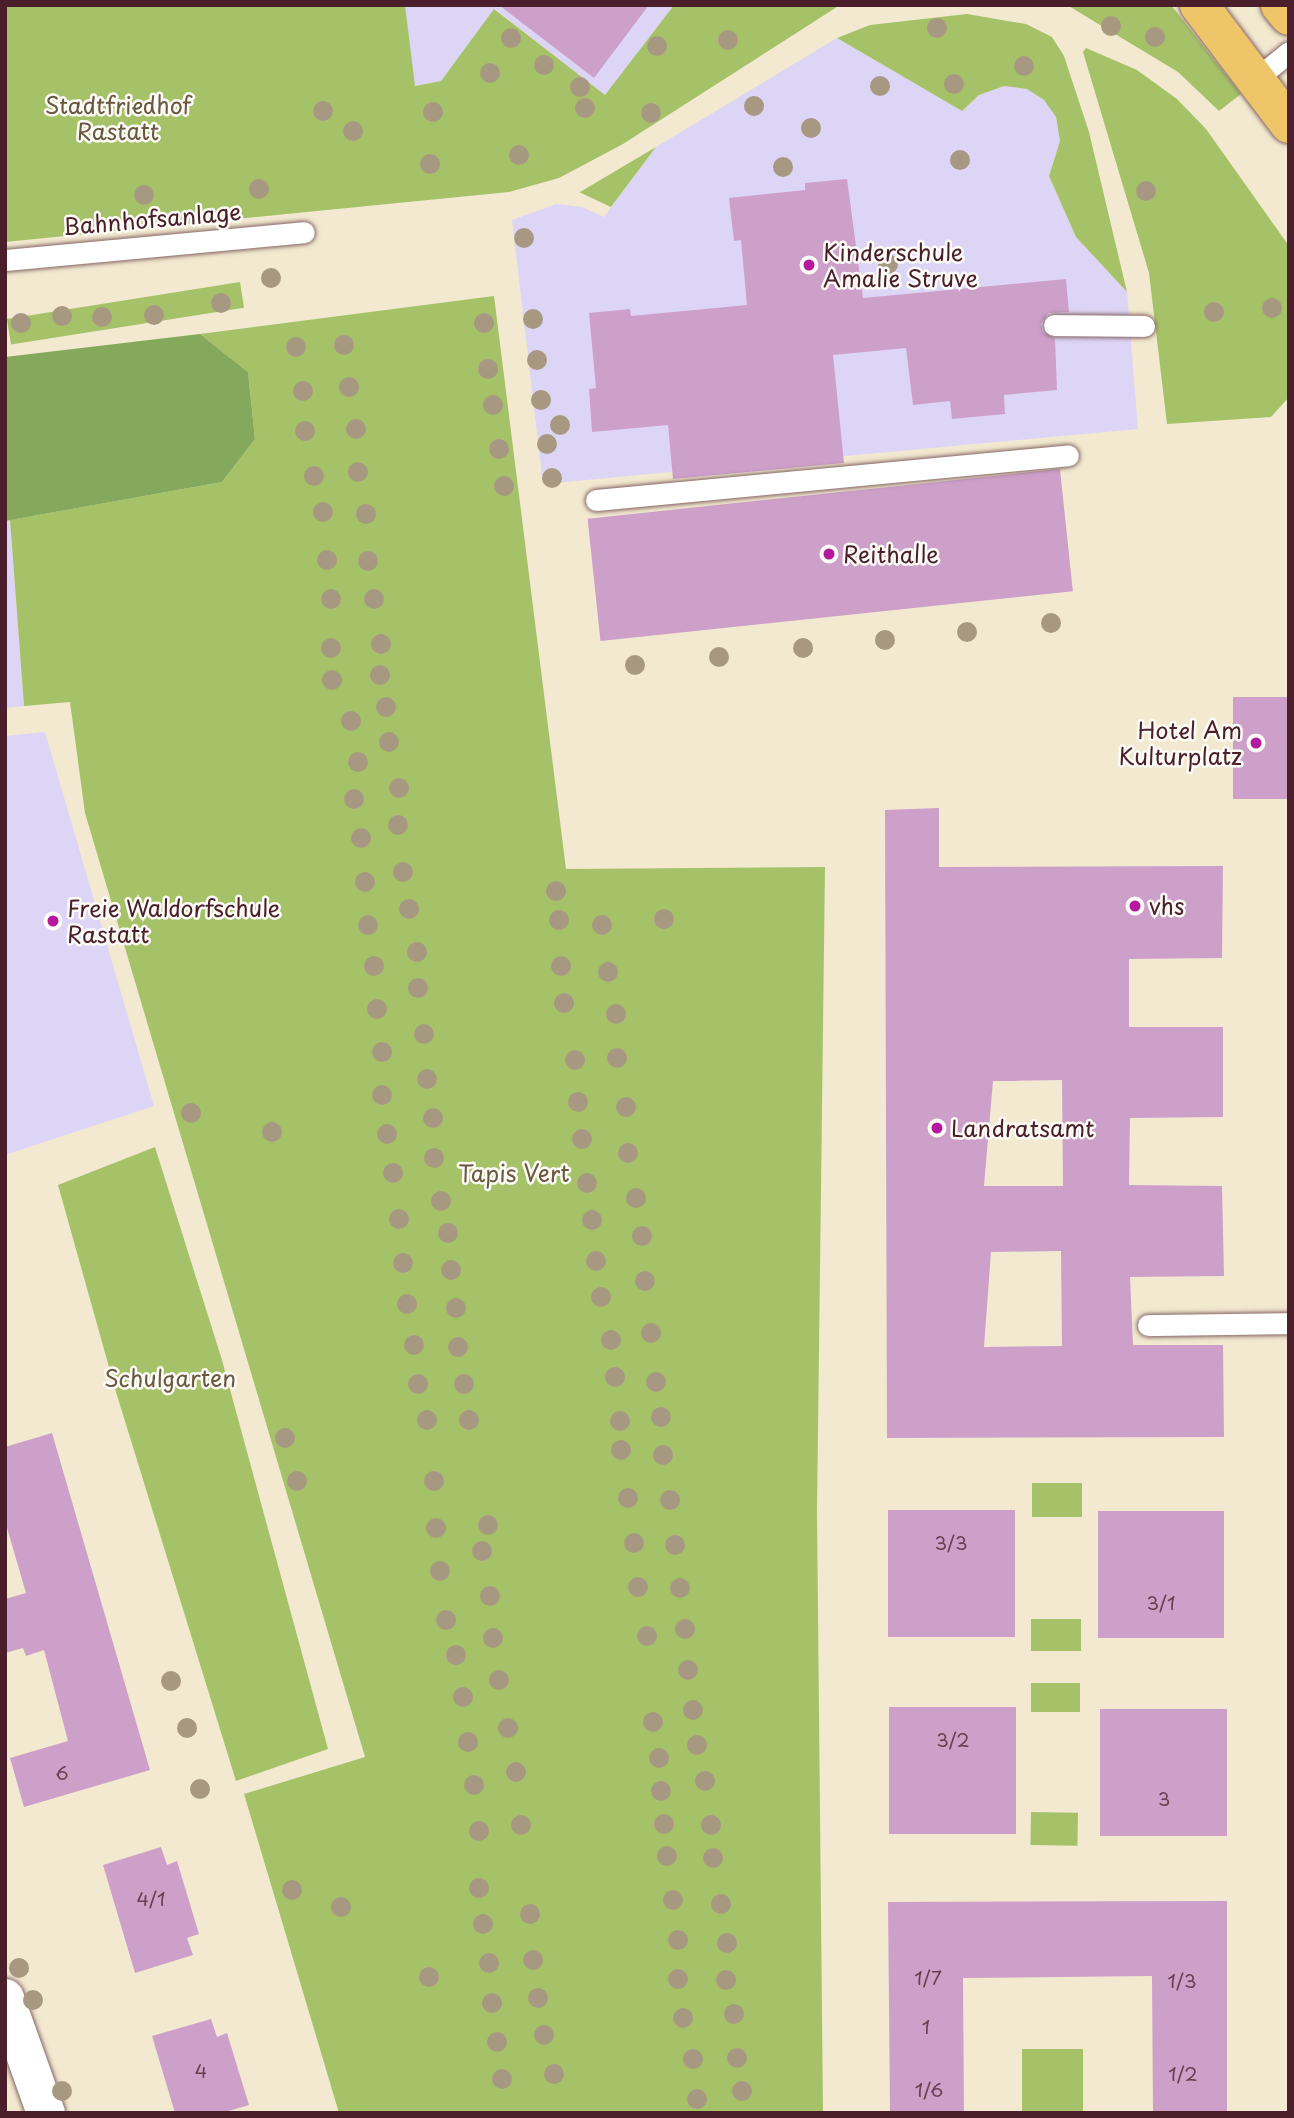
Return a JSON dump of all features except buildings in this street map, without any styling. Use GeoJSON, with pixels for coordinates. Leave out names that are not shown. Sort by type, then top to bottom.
{"type":"FeatureCollection","features":[{"type":"Feature","properties":{"kind":"main road"},"geometry":{"type":"LineString","coordinates":[[1199,5],[1257,78],[1289,124]]}},
{"type":"Feature","properties":{"kind":"main road"},"geometry":{"type":"LineString","coordinates":[[1280,5],[1289,16]]}},
{"type":"Feature","properties":{"kind":"street"},"geometry":{"type":"LineString","coordinates":[[5,1998],[46,2113]]}},
{"type":"Feature","properties":{"kind":"lane"},"geometry":{"type":"LineString","coordinates":[[1257,78],[1289,52]]}},
{"type":"Feature","properties":{"kind":"lane","name":"Bahnhofsanlage"},"geometry":{"type":"LineString","coordinates":[[5,260],[304,232]]}},
{"type":"Feature","properties":{"kind":"lane"},"geometry":{"type":"LineString","coordinates":[[1054,325],[1144,326]]}},
{"type":"Feature","properties":{"kind":"lane"},"geometry":{"type":"LineString","coordinates":[[596,500],[1068,455]]}},
{"type":"Feature","properties":{"kind":"lane"},"geometry":{"type":"LineString","coordinates":[[1148,1325],[1289,1323]]}},
{"type":"Feature","properties":{"kind":"shaded area"},"geometry":{"type":"Polygon","coordinates":[[[405,5],[674,5],[605,95],[495,9],[441,81],[414,86],[405,5]]]}},
{"type":"Feature","properties":{"kind":"shaded area","name":"Kinderschule Amalie Struve"},"geometry":{"type":"Polygon","coordinates":[[[837,38],[962,111],[979,95],[1004,86],[1027,89],[1044,100],[1056,117],[1060,141],[1049,176],[1076,237],[1127,292],[1138,429],[543,484],[512,220],[556,204],[582,207],[604,217],[656,147],[837,38]]]}},
{"type":"Feature","properties":{"kind":"shaded area"},"geometry":{"type":"Polygon","coordinates":[[[10,520],[24,706],[5,708],[5,521],[10,520]]]}},
{"type":"Feature","properties":{"kind":"shaded area","name":"Freie Waldorfschule Rastatt"},"geometry":{"type":"Polygon","coordinates":[[[45,732],[154,1106],[5,1155],[5,736],[45,732]]]}},
{"type":"Feature","properties":{"kind":"green space","name":"Stadtfriedhof Rastatt"},"geometry":{"type":"Polygon","coordinates":[[[5,5],[405,5],[415,86],[441,81],[494,9],[605,95],[674,5],[840,5],[623,144],[559,178],[509,192],[5,242],[5,5]]]}},
{"type":"Feature","properties":{"kind":"green space"},"geometry":{"type":"Polygon","coordinates":[[[1067,5],[1171,5],[1241,94],[1219,111],[1178,72],[1067,5]]]}},
{"type":"Feature","properties":{"kind":"green space"},"geometry":{"type":"Polygon","coordinates":[[[967,14],[1026,24],[1052,37],[1064,56],[1089,132],[1127,292],[1076,237],[1049,176],[1060,141],[1056,117],[1044,100],[1027,89],[1004,86],[979,95],[962,111],[837,38],[870,25],[967,14]]]}},
{"type":"Feature","properties":{"kind":"green space"},"geometry":{"type":"Polygon","coordinates":[[[1086,48],[1137,70],[1177,99],[1206,129],[1289,246],[1289,397],[1271,417],[1167,424],[1149,273],[1083,52],[1086,48]]]}},
{"type":"Feature","properties":{"kind":"green space"},"geometry":{"type":"Polygon","coordinates":[[[656,147],[611,207],[579,192],[580,192],[656,147]]]}},
{"type":"Feature","properties":{"kind":"green space"},"geometry":{"type":"Polygon","coordinates":[[[240,282],[244,308],[11,345],[7,319],[240,282]]]}},
{"type":"Feature","properties":{"kind":"green space","name":"Tapis Vert"},"geometry":{"type":"Polygon","coordinates":[[[494,296],[566,869],[825,867],[817,1511],[823,2113],[339,2113],[244,1794],[365,1757],[85,813],[70,702],[24,706],[10,520],[222,482],[255,439],[248,372],[200,334],[494,296]]]}},
{"type":"Feature","properties":{"kind":"green space"},"geometry":{"type":"Polygon","coordinates":[[[200,334],[248,372],[255,439],[222,482],[5,521],[5,357],[200,334]]]}},
{"type":"Feature","properties":{"kind":"green space","name":"Schulgarten"},"geometry":{"type":"Polygon","coordinates":[[[155,1147],[222,1360],[328,1749],[236,1781],[116,1392],[58,1185],[155,1147]]]}},
{"type":"Feature","properties":{"kind":"green space"},"geometry":{"type":"Polygon","coordinates":[[[1032,1483],[1082,1483],[1082,1517],[1032,1517],[1032,1483]]]}},
{"type":"Feature","properties":{"kind":"green space"},"geometry":{"type":"Polygon","coordinates":[[[1031,1619],[1081,1619],[1081,1651],[1031,1651],[1031,1619]]]}},
{"type":"Feature","properties":{"kind":"green space"},"geometry":{"type":"Polygon","coordinates":[[[1031,1683],[1080,1683],[1080,1712],[1031,1712],[1031,1683]]]}},
{"type":"Feature","properties":{"kind":"green space"},"geometry":{"type":"Polygon","coordinates":[[[1031,1812],[1078,1813],[1077,1846],[1030,1845],[1031,1812]]]}},
{"type":"Feature","properties":{"kind":"green space"},"geometry":{"type":"Polygon","coordinates":[[[1022,2049],[1083,2049],[1083,2111],[1022,2111],[1022,2049]]]}},
{"type":"Feature","properties":{"kind":"place","name":"Kinderschule Amalie Struve"},"geometry":{"type":"Point","coordinates":[809,265]}},
{"type":"Feature","properties":{"kind":"place","name":"Reithalle"},"geometry":{"type":"Point","coordinates":[829,554]}},
{"type":"Feature","properties":{"kind":"place","name":"Hotel Am Kulturplatz"},"geometry":{"type":"Point","coordinates":[1256,743]}},
{"type":"Feature","properties":{"kind":"place","name":"vhs"},"geometry":{"type":"Point","coordinates":[1135,906]}},
{"type":"Feature","properties":{"kind":"place","name":"Freie Waldorfschule Rastatt"},"geometry":{"type":"Point","coordinates":[53,921]}},
{"type":"Feature","properties":{"kind":"place","name":"Landratsamt"},"geometry":{"type":"Point","coordinates":[937,1128]}}]}
